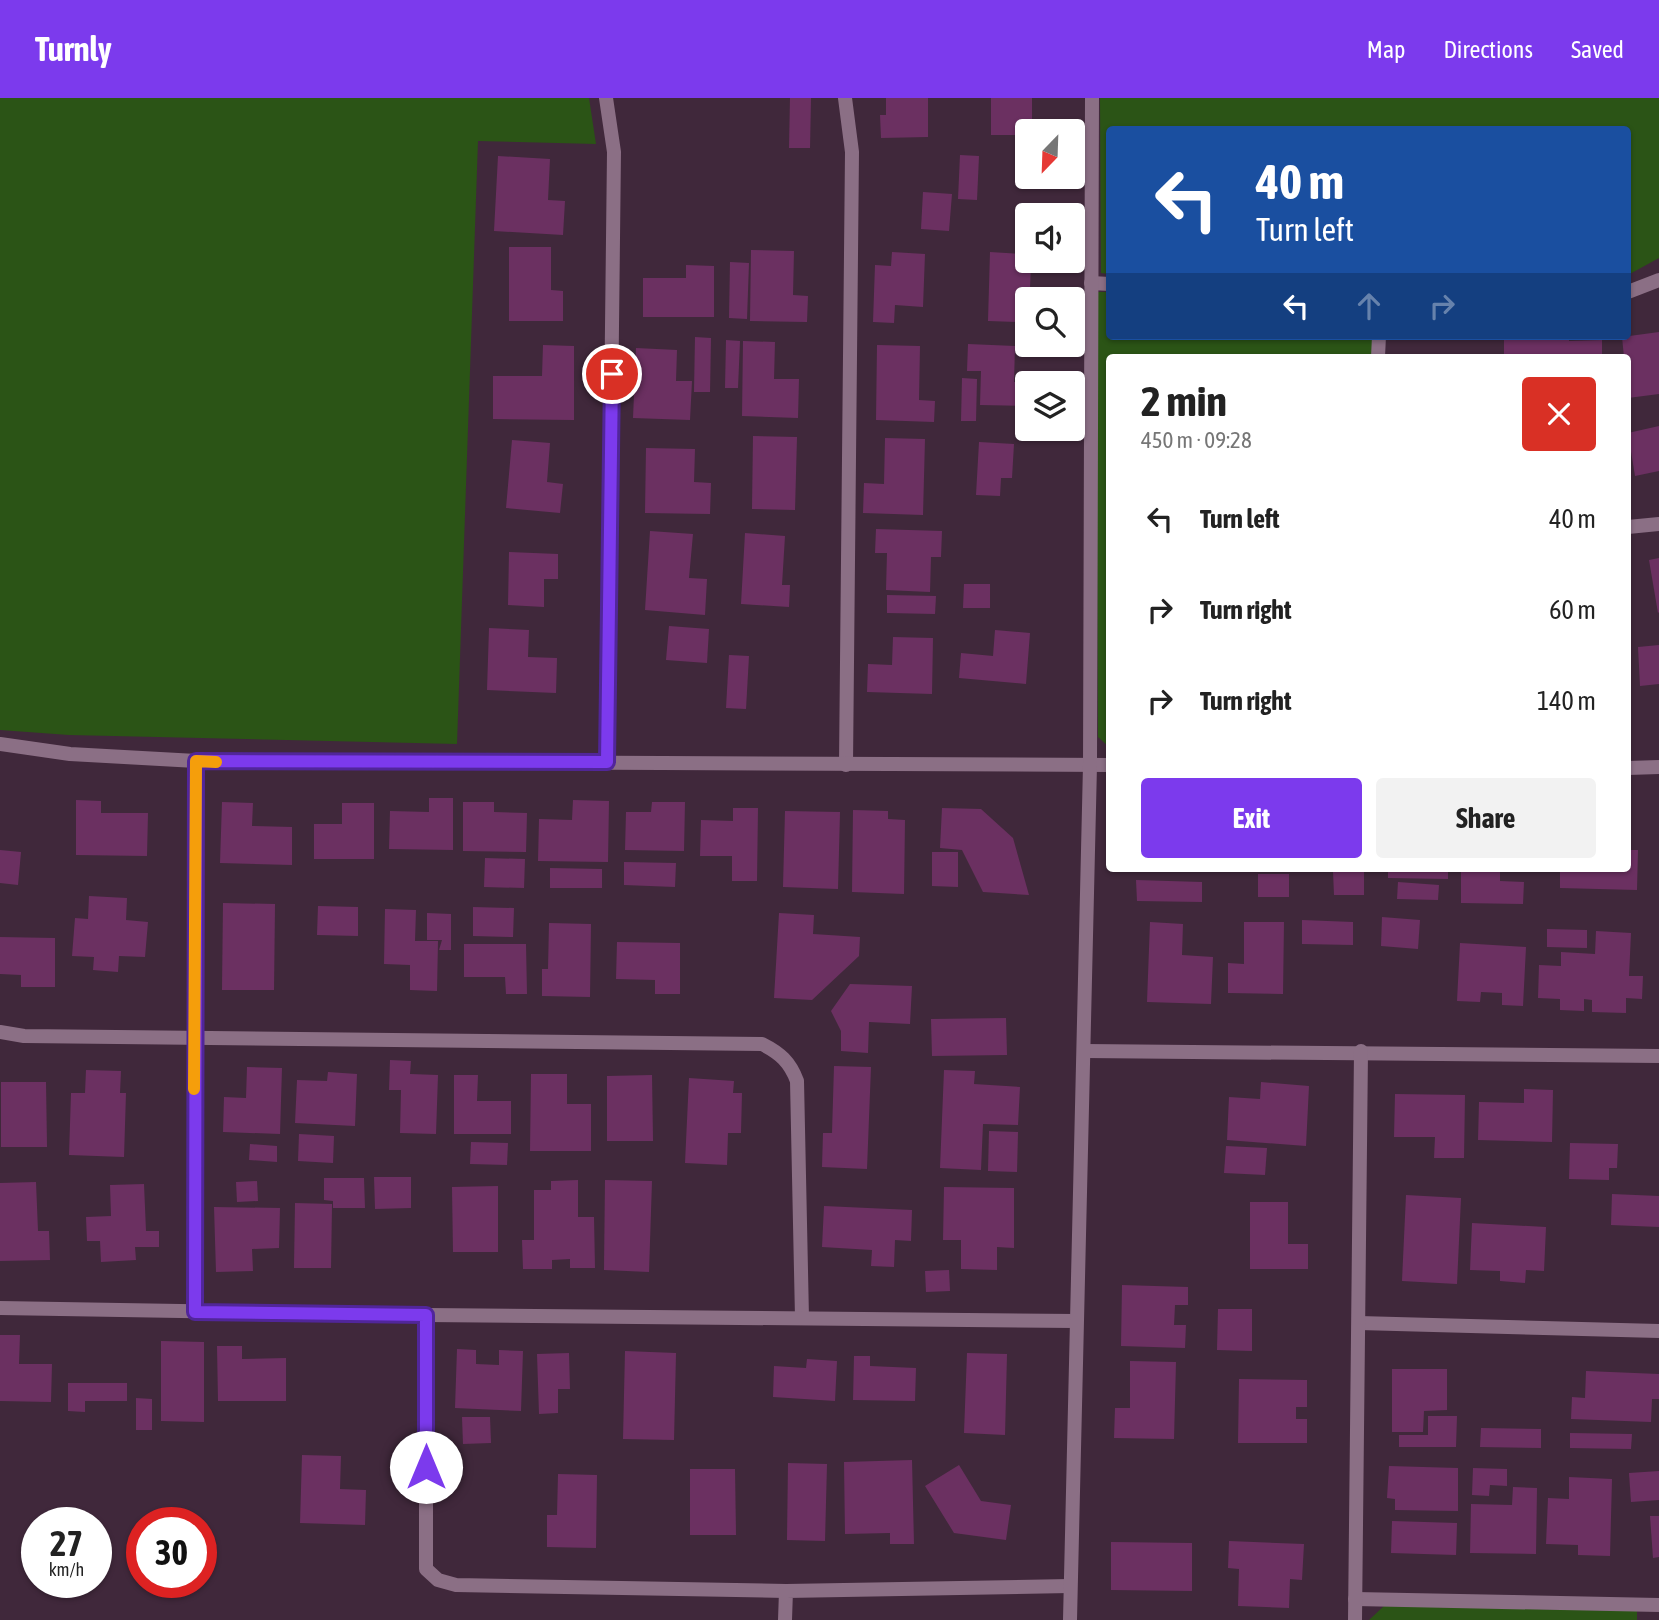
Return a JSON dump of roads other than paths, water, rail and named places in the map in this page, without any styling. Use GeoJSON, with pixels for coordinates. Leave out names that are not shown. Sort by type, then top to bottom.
{"type":"FeatureCollection","features":[{"type":"Feature","properties":{"kind":"street"},"geometry":{"type":"LineString","coordinates":[[606,98],[614,152],[607,762]]}},
{"type":"Feature","properties":{"kind":"street"},"geometry":{"type":"LineString","coordinates":[[845,98],[852,152],[846,765]]}},
{"type":"Feature","properties":{"kind":"street"},"geometry":{"type":"LineString","coordinates":[[1070,1620],[1090,765],[1092,98]]}},
{"type":"Feature","properties":{"kind":"street"},"geometry":{"type":"LineString","coordinates":[[1631,291],[1659,280]]}},
{"type":"Feature","properties":{"kind":"street"},"geometry":{"type":"LineString","coordinates":[[1091,283],[1106,284]]}},
{"type":"Feature","properties":{"kind":"street"},"geometry":{"type":"LineString","coordinates":[[1631,527],[1659,524]]}},
{"type":"Feature","properties":{"kind":"street"},"geometry":{"type":"LineString","coordinates":[[0,744],[70,754],[196,761],[1106,765]]}},
{"type":"Feature","properties":{"kind":"street"},"geometry":{"type":"LineString","coordinates":[[195,1312],[196,761]]}},
{"type":"Feature","properties":{"kind":"street"},"geometry":{"type":"LineString","coordinates":[[1631,768],[1659,767]]}},
{"type":"Feature","properties":{"kind":"street"},"geometry":{"type":"LineString","coordinates":[[0,1032],[24,1036],[762,1044],[792,1065],[797,1081],[802,1318]]}},
{"type":"Feature","properties":{"kind":"street"},"geometry":{"type":"LineString","coordinates":[[1085,1051],[1361,1051],[1659,1056]]}},
{"type":"Feature","properties":{"kind":"street"},"geometry":{"type":"LineString","coordinates":[[1355,1620],[1361,1051]]}},
{"type":"Feature","properties":{"kind":"street"},"geometry":{"type":"LineString","coordinates":[[0,1308],[1075,1321]]}},
{"type":"Feature","properties":{"kind":"street"},"geometry":{"type":"LineString","coordinates":[[426,1315],[426,1569],[438,1580],[456,1585],[786,1591],[1070,1586]]}},
{"type":"Feature","properties":{"kind":"street"},"geometry":{"type":"LineString","coordinates":[[1359,1323],[1659,1331]]}},
{"type":"Feature","properties":{"kind":"street"},"geometry":{"type":"LineString","coordinates":[[785,1620],[786,1591]]}},
{"type":"Feature","properties":{"kind":"street"},"geometry":{"type":"LineString","coordinates":[[1355,1599],[1659,1605]]}}]}
